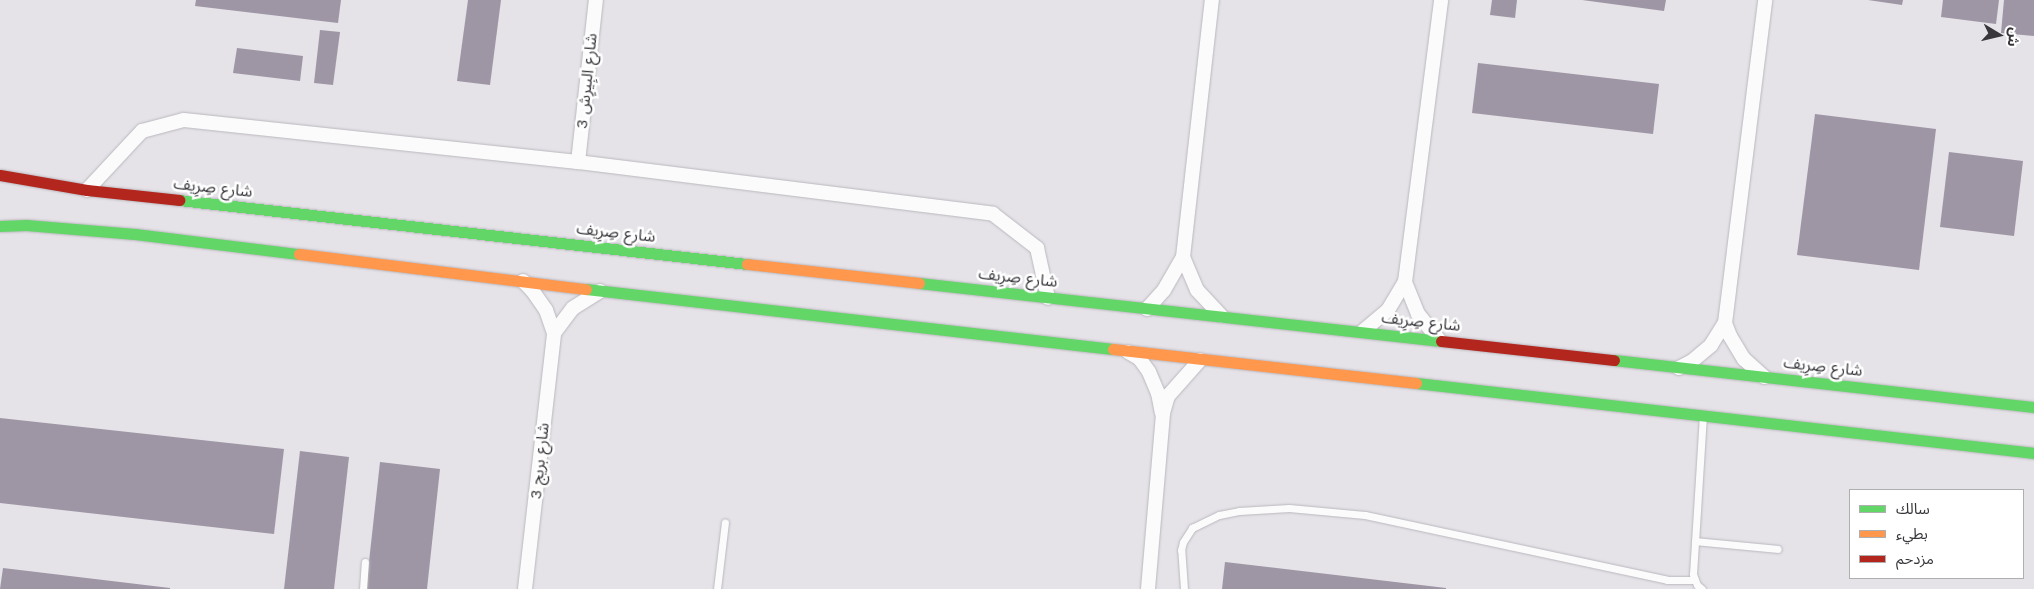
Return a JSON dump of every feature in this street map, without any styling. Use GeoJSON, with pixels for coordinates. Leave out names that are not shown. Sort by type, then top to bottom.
{"type":"FeatureCollection","features":[{"type":"Feature","properties":{"kind":"main road","name":"شارع صِرِيف"},"geometry":{"type":"LineString","coordinates":[[0,175],[31,182],[87,190],[2034,407]]}},
{"type":"Feature","properties":{"kind":"main road"},"geometry":{"type":"LineString","coordinates":[[0,226],[26,225],[135,234],[600,291],[2034,454]]}},
{"type":"Feature","properties":{"kind":"street","name":"شارع البِيرِش 3"},"geometry":{"type":"LineString","coordinates":[[578,162],[596,0]]}},
{"type":"Feature","properties":{"kind":"street"},"geometry":{"type":"LineString","coordinates":[[1147,309],[1164,290],[1184,257],[1212,0]]}},
{"type":"Feature","properties":{"kind":"street"},"geometry":{"type":"LineString","coordinates":[[1363,332],[1388,310],[1405,282],[1440,0]]}},
{"type":"Feature","properties":{"kind":"street"},"geometry":{"type":"LineString","coordinates":[[1679,368],[1691,362],[1711,345],[1725,323],[1765,0]]}},
{"type":"Feature","properties":{"kind":"street"},"geometry":{"type":"LineString","coordinates":[[87,190],[142,131],[184,120],[578,162],[993,214],[1037,248],[1048,298]]}},
{"type":"Feature","properties":{"kind":"street"},"geometry":{"type":"LineString","coordinates":[[1184,257],[1197,290],[1221,316]]}},
{"type":"Feature","properties":{"kind":"street","name":"شارع بريج 3"},"geometry":{"type":"LineString","coordinates":[[523,281],[546,310],[554,333],[525,589]]}},
{"type":"Feature","properties":{"kind":"street"},"geometry":{"type":"LineString","coordinates":[[1405,282],[1418,314],[1439,340]]}},
{"type":"Feature","properties":{"kind":"street"},"geometry":{"type":"LineString","coordinates":[[554,333],[573,308],[600,291]]}},
{"type":"Feature","properties":{"kind":"street"},"geometry":{"type":"LineString","coordinates":[[1725,323],[1740,353],[1764,377]]}},
{"type":"Feature","properties":{"kind":"street"},"geometry":{"type":"LineString","coordinates":[[1128,352],[1139,358],[1149,372],[1158,392],[1163,414]]}},
{"type":"Feature","properties":{"kind":"street"},"geometry":{"type":"LineString","coordinates":[[1148,589],[1163,414],[1168,396],[1200,360]]}},
{"type":"Feature","properties":{"kind":"lane"},"geometry":{"type":"LineString","coordinates":[[1702,589],[1694,580],[1703,416]]}},
{"type":"Feature","properties":{"kind":"lane"},"geometry":{"type":"LineString","coordinates":[[1184,589],[1181,550],[1183,542],[1192,528],[1219,515],[1239,511],[1281,508],[1314,509],[1365,515],[1667,580],[1694,580]]}},
{"type":"Feature","properties":{"kind":"lane"},"geometry":{"type":"LineString","coordinates":[[717,589],[725,522]]}},
{"type":"Feature","properties":{"kind":"lane"},"geometry":{"type":"LineString","coordinates":[[1695,541],[1778,549]]}},
{"type":"Feature","properties":{"kind":"lane"},"geometry":{"type":"LineString","coordinates":[[363,589],[365,562]]}},
{"type":"Feature","properties":{"kind":"building"},"geometry":{"type":"Polygon","coordinates":[[[196,0],[341,0],[338,23],[195,6],[196,0]]]}},
{"type":"Feature","properties":{"kind":"building"},"geometry":{"type":"Polygon","coordinates":[[[468,0],[501,0],[490,85],[457,81],[468,0]]]}},
{"type":"Feature","properties":{"kind":"building"},"geometry":{"type":"Polygon","coordinates":[[[1492,0],[1517,0],[1515,18],[1490,15],[1492,0]]]}},
{"type":"Feature","properties":{"kind":"building"},"geometry":{"type":"Polygon","coordinates":[[[1582,0],[1666,0],[1664,11],[1582,0]]]}},
{"type":"Feature","properties":{"kind":"building"},"geometry":{"type":"Polygon","coordinates":[[[1868,0],[1903,0],[1902,5],[1868,0]]]}},
{"type":"Feature","properties":{"kind":"building"},"geometry":{"type":"Polygon","coordinates":[[[1943,0],[1999,0],[1996,24],[1941,17],[1943,0]]]}},
{"type":"Feature","properties":{"kind":"building"},"geometry":{"type":"Polygon","coordinates":[[[2004,0],[2034,0],[2034,36],[2001,33],[2004,0]]]}},
{"type":"Feature","properties":{"kind":"building"},"geometry":{"type":"Polygon","coordinates":[[[320,30],[340,32],[333,85],[314,83],[320,30]]]}},
{"type":"Feature","properties":{"kind":"building"},"geometry":{"type":"Polygon","coordinates":[[[237,48],[303,56],[300,81],[233,73],[237,48]]]}},
{"type":"Feature","properties":{"kind":"building"},"geometry":{"type":"Polygon","coordinates":[[[1478,63],[1659,84],[1653,134],[1472,113],[1478,63]]]}},
{"type":"Feature","properties":{"kind":"building"},"geometry":{"type":"Polygon","coordinates":[[[1815,114],[1936,129],[1919,270],[1797,255],[1815,114]]]}},
{"type":"Feature","properties":{"kind":"building"},"geometry":{"type":"Polygon","coordinates":[[[1949,152],[2023,161],[2014,236],[1940,227],[1949,152]]]}},
{"type":"Feature","properties":{"kind":"building"},"geometry":{"type":"Polygon","coordinates":[[[0,418],[284,449],[274,534],[0,503],[0,418]]]}},
{"type":"Feature","properties":{"kind":"building"},"geometry":{"type":"Polygon","coordinates":[[[300,451],[349,457],[334,589],[284,589],[300,451]]]}},
{"type":"Feature","properties":{"kind":"building"},"geometry":{"type":"Polygon","coordinates":[[[380,462],[440,469],[427,589],[366,589],[380,462]]]}},
{"type":"Feature","properties":{"kind":"building"},"geometry":{"type":"Polygon","coordinates":[[[1225,562],[1446,588],[1446,589],[1222,589],[1225,562]]]}},
{"type":"Feature","properties":{"kind":"building"},"geometry":{"type":"Polygon","coordinates":[[[3,568],[170,588],[170,589],[0,589],[3,568]]]}},
{"type":"Feature","properties":{"kind":"traffic: fast"},"geometry":{"type":"LineString","coordinates":[[179,200],[747,264]]}},
{"type":"Feature","properties":{"kind":"traffic: fast"},"geometry":{"type":"LineString","coordinates":[[0,226],[26,225],[135,234],[299,254]]}},
{"type":"Feature","properties":{"kind":"traffic: fast"},"geometry":{"type":"LineString","coordinates":[[919,283],[1441,341]]}},
{"type":"Feature","properties":{"kind":"traffic: fast"},"geometry":{"type":"LineString","coordinates":[[586,289],[1113,349]]}},
{"type":"Feature","properties":{"kind":"traffic: fast"},"geometry":{"type":"LineString","coordinates":[[1614,360],[2034,407]]}},
{"type":"Feature","properties":{"kind":"traffic: fast"},"geometry":{"type":"LineString","coordinates":[[1416,383],[2034,453]]}},
{"type":"Feature","properties":{"kind":"traffic: slow"},"geometry":{"type":"LineString","coordinates":[[299,254],[586,289]]}},
{"type":"Feature","properties":{"kind":"traffic: slow"},"geometry":{"type":"LineString","coordinates":[[747,264],[919,283]]}},
{"type":"Feature","properties":{"kind":"traffic: slow"},"geometry":{"type":"LineString","coordinates":[[1113,349],[1416,383]]}},
{"type":"Feature","properties":{"kind":"traffic: jam"},"geometry":{"type":"LineString","coordinates":[[0,175],[87,190],[179,200]]}},
{"type":"Feature","properties":{"kind":"traffic: jam"},"geometry":{"type":"LineString","coordinates":[[1441,341],[1614,360]]}}]}
